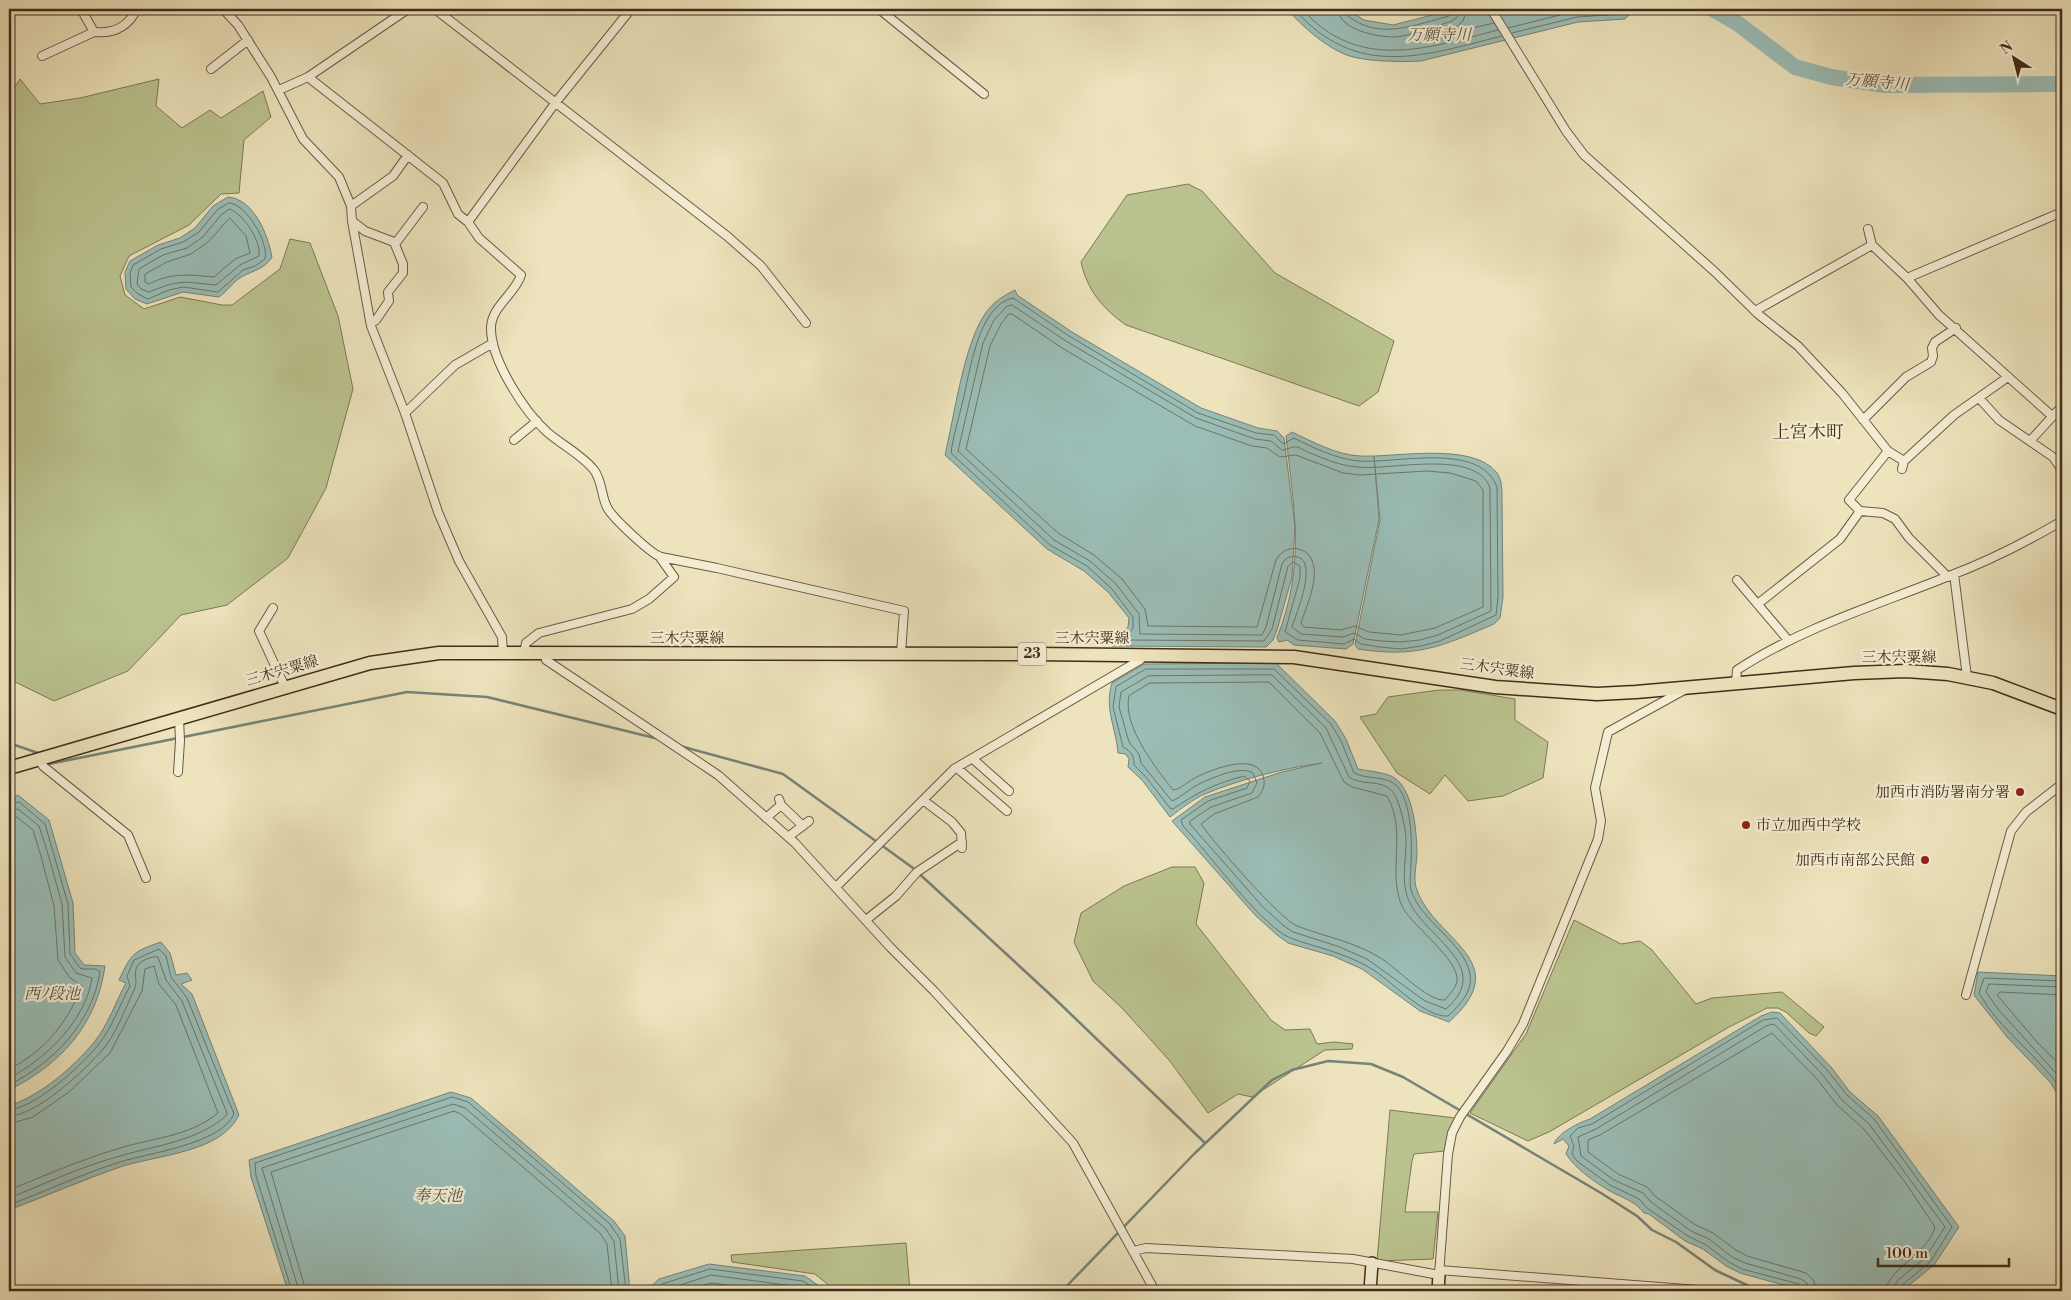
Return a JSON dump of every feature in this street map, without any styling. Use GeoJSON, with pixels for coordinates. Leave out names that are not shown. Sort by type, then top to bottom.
{"type":"FeatureCollection","features":[{"type":"Feature","properties":{"kind":"main road","name":"三木宍粟線"},"geometry":{"type":"LineString","coordinates":[[9,768],[370,663],[407,656],[439,653],[1294,657],[1495,687],[1548,692],[1636,692],[1883,671],[1926,672],[1967,677],[2018,691],[2062,709]]}},
{"type":"Feature","properties":{"kind":"street"},"geometry":{"type":"LineString","coordinates":[[81,9],[94,32]]}},
{"type":"Feature","properties":{"kind":"street"},"geometry":{"type":"LineString","coordinates":[[42,56],[94,32],[106,33],[121,28],[131,21],[137,9]]}},
{"type":"Feature","properties":{"kind":"street"},"geometry":{"type":"LineString","coordinates":[[223,9],[248,40],[278,90],[303,139],[339,177],[351,206],[370,323],[405,413],[438,512],[460,561],[502,637],[503,653]]}},
{"type":"Feature","properties":{"kind":"street"},"geometry":{"type":"LineString","coordinates":[[278,90],[308,78],[408,9]]}},
{"type":"Feature","properties":{"kind":"street"},"geometry":{"type":"LineString","coordinates":[[435,9],[748,254],[761,266],[806,322]]}},
{"type":"Feature","properties":{"kind":"street"},"geometry":{"type":"LineString","coordinates":[[468,222],[556,102],[631,9]]}},
{"type":"Feature","properties":{"kind":"street"},"geometry":{"type":"LineString","coordinates":[[879,9],[984,94]]}},
{"type":"Feature","properties":{"kind":"street"},"geometry":{"type":"LineString","coordinates":[[1491,9],[1566,131],[1584,155],[1756,311],[1798,346],[1888,451],[1903,465],[1954,415],[2008,378]]}},
{"type":"Feature","properties":{"kind":"street"},"geometry":{"type":"LineString","coordinates":[[211,69],[248,40]]}},
{"type":"Feature","properties":{"kind":"street"},"geometry":{"type":"LineString","coordinates":[[308,78],[443,184],[458,214],[468,222],[479,238],[522,275],[519,284],[493,316],[491,326],[493,342],[509,381],[537,421],[595,472],[608,509],[659,556],[674,577],[649,599],[632,609],[538,633],[526,643],[524,653]]}},
{"type":"Feature","properties":{"kind":"street"},"geometry":{"type":"LineString","coordinates":[[351,206],[393,176],[408,155]]}},
{"type":"Feature","properties":{"kind":"street"},"geometry":{"type":"LineString","coordinates":[[395,244],[423,207]]}},
{"type":"Feature","properties":{"kind":"street"},"geometry":{"type":"LineString","coordinates":[[1907,278],[2062,212]]}},
{"type":"Feature","properties":{"kind":"street"},"geometry":{"type":"LineString","coordinates":[[352,221],[365,231],[395,244],[403,264],[403,273],[388,292],[389,301],[376,320],[370,323]]}},
{"type":"Feature","properties":{"kind":"street"},"geometry":{"type":"LineString","coordinates":[[1868,229],[1872,245],[1907,278],[1939,315],[1956,328],[2008,378],[2052,416]]}},
{"type":"Feature","properties":{"kind":"street"},"geometry":{"type":"LineString","coordinates":[[1756,311],[1872,245]]}},
{"type":"Feature","properties":{"kind":"street"},"geometry":{"type":"LineString","coordinates":[[1863,420],[1906,377],[1931,362],[1933,356],[1932,348],[1935,342],[1956,328]]}},
{"type":"Feature","properties":{"kind":"street"},"geometry":{"type":"LineString","coordinates":[[405,413],[454,365],[493,342]]}},
{"type":"Feature","properties":{"kind":"street"},"geometry":{"type":"LineString","coordinates":[[1979,398],[1999,420],[2031,440],[2053,457],[2062,470]]}},
{"type":"Feature","properties":{"kind":"street"},"geometry":{"type":"LineString","coordinates":[[2031,440],[2062,406]]}},
{"type":"Feature","properties":{"kind":"street"},"geometry":{"type":"LineString","coordinates":[[514,440],[537,421]]}},
{"type":"Feature","properties":{"kind":"street"},"geometry":{"type":"LineString","coordinates":[[1888,451],[1849,500],[1860,512],[1883,512],[1895,519],[1909,538],[1951,576],[1967,677]]}},
{"type":"Feature","properties":{"kind":"street"},"geometry":{"type":"LineString","coordinates":[[1759,603],[1840,539],[1860,512]]}},
{"type":"Feature","properties":{"kind":"street"},"geometry":{"type":"LineString","coordinates":[[1736,682],[1737,670],[1788,640],[1874,603],[1951,576],[1994,558],[2062,521]]}},
{"type":"Feature","properties":{"kind":"street"},"geometry":{"type":"LineString","coordinates":[[659,556],[904,611],[901,654]]}},
{"type":"Feature","properties":{"kind":"street"},"geometry":{"type":"LineString","coordinates":[[1737,580],[1759,603],[1788,640]]}},
{"type":"Feature","properties":{"kind":"street"},"geometry":{"type":"LineString","coordinates":[[272,608],[259,631],[285,687]]}},
{"type":"Feature","properties":{"kind":"street"},"geometry":{"type":"LineString","coordinates":[[544,654],[546,660],[718,775],[788,837],[836,887],[934,990],[1072,1143],[1155,1291]]}},
{"type":"Feature","properties":{"kind":"street"},"geometry":{"type":"LineString","coordinates":[[836,887],[957,768],[1140,660],[1144,655]]}},
{"type":"Feature","properties":{"kind":"street"},"geometry":{"type":"LineString","coordinates":[[1438,1291],[1448,1154],[1452,1133],[1464,1111],[1507,1051],[1523,1024],[1598,839],[1601,821],[1595,788],[1608,732],[1684,692],[1688,687]]}},
{"type":"Feature","properties":{"kind":"street"},"geometry":{"type":"LineString","coordinates":[[178,772],[179,718]]}},
{"type":"Feature","properties":{"kind":"street"},"geometry":{"type":"LineString","coordinates":[[973,759],[1010,791]]}},
{"type":"Feature","properties":{"kind":"street"},"geometry":{"type":"LineString","coordinates":[[39,760],[42,766],[128,835],[146,878]]}},
{"type":"Feature","properties":{"kind":"street"},"geometry":{"type":"LineString","coordinates":[[957,768],[1007,811]]}},
{"type":"Feature","properties":{"kind":"street"},"geometry":{"type":"LineString","coordinates":[[1966,995],[2011,831],[2026,812],[2062,784]]}},
{"type":"Feature","properties":{"kind":"street"},"geometry":{"type":"LineString","coordinates":[[866,920],[902,891],[917,872],[962,845],[961,832],[952,822],[923,800]]}},
{"type":"Feature","properties":{"kind":"street"},"geometry":{"type":"LineString","coordinates":[[766,818],[780,802],[806,824],[788,837]]}},
{"type":"Feature","properties":{"kind":"street"},"geometry":{"type":"LineString","coordinates":[[1133,1251],[1146,1248],[1354,1259],[1439,1273],[1712,1291]]}},
{"type":"Feature","properties":{"kind":"street"},"geometry":{"type":"LineString","coordinates":[[1370,1291],[1372,1263]]}},
{"type":"Feature","properties":{"kind":"green space"},"geometry":{"type":"Polygon","coordinates":[[[20,79],[40,104],[80,98],[159,79],[156,106],[182,128],[210,110],[221,118],[263,91],[271,117],[244,140],[239,193],[221,194],[189,225],[129,256],[120,276],[125,295],[144,309],[180,297],[222,305],[232,305],[280,269],[290,239],[310,243],[338,316],[353,389],[326,488],[288,558],[227,605],[181,615],[128,671],[54,701],[9,679],[9,96],[20,79]]]}},
{"type":"Feature","properties":{"kind":"green space"},"geometry":{"type":"Polygon","coordinates":[[[1188,184],[1202,191],[1275,273],[1394,341],[1378,392],[1359,406],[1126,325],[1103,305],[1087,281],[1081,262],[1127,195],[1188,184]]]}},
{"type":"Feature","properties":{"kind":"green space"},"geometry":{"type":"Polygon","coordinates":[[[1439,690],[1461,690],[1515,699],[1515,720],[1548,742],[1543,778],[1503,796],[1468,801],[1445,775],[1430,794],[1397,773],[1360,717],[1376,714],[1388,697],[1439,690]]]}},
{"type":"Feature","properties":{"kind":"green space"},"geometry":{"type":"Polygon","coordinates":[[[1172,867],[1195,867],[1204,883],[1196,924],[1271,1020],[1285,1030],[1310,1029],[1317,1044],[1334,1042],[1353,1044],[1352,1049],[1325,1050],[1252,1097],[1238,1094],[1208,1113],[1169,1060],[1122,1008],[1093,981],[1074,942],[1081,913],[1124,886],[1172,867]]]}},
{"type":"Feature","properties":{"kind":"green space"},"geometry":{"type":"Polygon","coordinates":[[[1574,920],[1621,944],[1640,941],[1652,950],[1696,1004],[1712,998],[1782,992],[1824,1027],[1816,1036],[1809,1033],[1786,1012],[1778,1008],[1767,1008],[1729,1027],[1549,1132],[1528,1141],[1470,1113],[1526,1034],[1574,920]]]}},
{"type":"Feature","properties":{"kind":"green space"},"geometry":{"type":"Polygon","coordinates":[[[1390,1110],[1455,1118],[1445,1151],[1414,1154],[1412,1161],[1405,1212],[1438,1212],[1433,1259],[1377,1261],[1390,1110]]]}},
{"type":"Feature","properties":{"kind":"green space"},"geometry":{"type":"Polygon","coordinates":[[[906,1243],[910,1291],[836,1291],[815,1274],[732,1262],[731,1255],[906,1243]]]}},
{"type":"Feature","properties":{"kind":"water"},"geometry":{"type":"Polygon","coordinates":[[[1287,9],[1346,9],[1364,20],[1393,25],[1456,9],[1635,9],[1625,19],[1578,22],[1421,61],[1382,61],[1361,59],[1344,54],[1313,34],[1287,9]]]}},
{"type":"Feature","properties":{"kind":"water"},"geometry":{"type":"Polygon","coordinates":[[[228,197],[237,199],[245,204],[258,219],[270,248],[272,257],[269,262],[237,280],[219,297],[183,292],[147,304],[135,299],[126,289],[125,272],[130,261],[158,245],[180,238],[195,228],[213,206],[228,197]]]}},
{"type":"Feature","properties":{"kind":"water"},"geometry":{"type":"Polygon","coordinates":[[[1015,290],[1017,295],[1072,332],[1201,408],[1258,428],[1277,431],[1284,438],[1295,526],[1292,577],[1277,630],[1273,640],[1266,647],[1112,646],[1128,627],[1129,618],[1108,592],[1084,571],[1047,549],[945,455],[965,362],[971,343],[991,306],[1015,290]]]}},
{"type":"Feature","properties":{"kind":"water"},"geometry":{"type":"Polygon","coordinates":[[[1292,432],[1343,453],[1374,456],[1379,519],[1353,644],[1346,649],[1294,645],[1287,640],[1279,642],[1277,638],[1292,585],[1295,561],[1294,514],[1286,436],[1292,432]]]}},
{"type":"Feature","properties":{"kind":"water"},"geometry":{"type":"Polygon","coordinates":[[[1432,453],[1452,454],[1470,457],[1486,463],[1497,473],[1501,482],[1503,597],[1500,618],[1494,624],[1475,632],[1443,644],[1413,651],[1397,652],[1358,649],[1355,645],[1380,520],[1374,456],[1432,453]]]}},
{"type":"Feature","properties":{"kind":"water"},"geometry":{"type":"Polygon","coordinates":[[[1276,663],[1335,721],[1346,739],[1358,769],[1391,776],[1399,781],[1405,790],[1415,824],[1417,856],[1415,878],[1417,890],[1426,908],[1465,952],[1474,967],[1475,983],[1468,1001],[1449,1022],[1420,1011],[1362,969],[1333,956],[1288,943],[1255,915],[1172,821],[1205,797],[1282,772],[1322,763],[1263,775],[1233,784],[1205,794],[1187,804],[1170,817],[1142,780],[1128,767],[1129,759],[1126,754],[1118,753],[1109,701],[1112,683],[1144,664],[1276,663]]]}},
{"type":"Feature","properties":{"kind":"water","name":"西ﾉ段池"},"geometry":{"type":"Polygon","coordinates":[[[18,795],[49,820],[73,903],[75,953],[84,965],[105,966],[101,987],[94,1007],[85,1025],[73,1041],[44,1068],[9,1090],[9,800],[18,795]]]}},
{"type":"Feature","properties":{"kind":"water"},"geometry":{"type":"Polygon","coordinates":[[[161,942],[170,953],[176,975],[187,973],[192,980],[181,984],[192,994],[239,1115],[230,1128],[203,1145],[120,1167],[9,1210],[9,1106],[44,1088],[77,1061],[104,1028],[126,983],[119,980],[130,959],[138,951],[161,942]]]}},
{"type":"Feature","properties":{"kind":"water"},"geometry":{"type":"Polygon","coordinates":[[[1978,972],[2062,976],[2062,1101],[2050,1082],[2007,1037],[1974,995],[1978,972]]]}},
{"type":"Feature","properties":{"kind":"water"},"geometry":{"type":"Polygon","coordinates":[[[1772,1012],[1780,1013],[1831,1067],[1850,1092],[1878,1116],[1959,1227],[1934,1265],[1902,1291],[1805,1291],[1740,1273],[1726,1266],[1703,1249],[1685,1241],[1649,1214],[1644,1213],[1632,1202],[1591,1179],[1566,1154],[1569,1146],[1563,1139],[1554,1144],[1569,1129],[1590,1119],[1761,1016],[1772,1012]]]}},
{"type":"Feature","properties":{"kind":"water","name":"奉天池"},"geometry":{"type":"Polygon","coordinates":[[[451,1092],[471,1098],[614,1221],[625,1236],[630,1291],[288,1291],[251,1177],[249,1160],[451,1092]]]}},
{"type":"Feature","properties":{"kind":"water"},"geometry":{"type":"Polygon","coordinates":[[[709,1264],[805,1276],[826,1291],[647,1290],[659,1279],[709,1264]]]}},
{"type":"Feature","properties":{"kind":"waterway","name":"万願寺川"},"geometry":{"type":"LineString","coordinates":[[1713,9],[1737,23],[1795,67],[1831,77],[1885,85],[2062,84]]}},
{"type":"Feature","properties":{"kind":"waterway"},"geometry":{"type":"LineString","coordinates":[[49,764],[407,692],[487,697],[659,739]]}},
{"type":"Feature","properties":{"kind":"waterway"},"geometry":{"type":"LineString","coordinates":[[9,743],[38,753]]}},
{"type":"Feature","properties":{"kind":"waterway"},"geometry":{"type":"LineString","coordinates":[[680,746],[783,774],[913,868],[1054,998],[1205,1143]]}},
{"type":"Feature","properties":{"kind":"waterway"},"geometry":{"type":"LineString","coordinates":[[1062,1291],[1194,1154],[1272,1080],[1292,1070],[1328,1061],[1371,1064],[1403,1077],[1601,1193],[1637,1216],[1652,1230],[1676,1242],[1715,1270],[1751,1287],[1768,1291]]}},
{"type":"Feature","properties":{"kind":"place","name":"加西市消防署南分署"},"geometry":{"type":"Point","coordinates":[2020,792]}},
{"type":"Feature","properties":{"kind":"place","name":"市立加西中学校"},"geometry":{"type":"Point","coordinates":[1746,825]}},
{"type":"Feature","properties":{"kind":"place","name":"加西市南部公民館"},"geometry":{"type":"Point","coordinates":[1925,860]}},
{"type":"Feature","properties":{"kind":"district","name":"上宮木町"},"geometry":{"type":"Point","coordinates":[1808,432]}}]}
